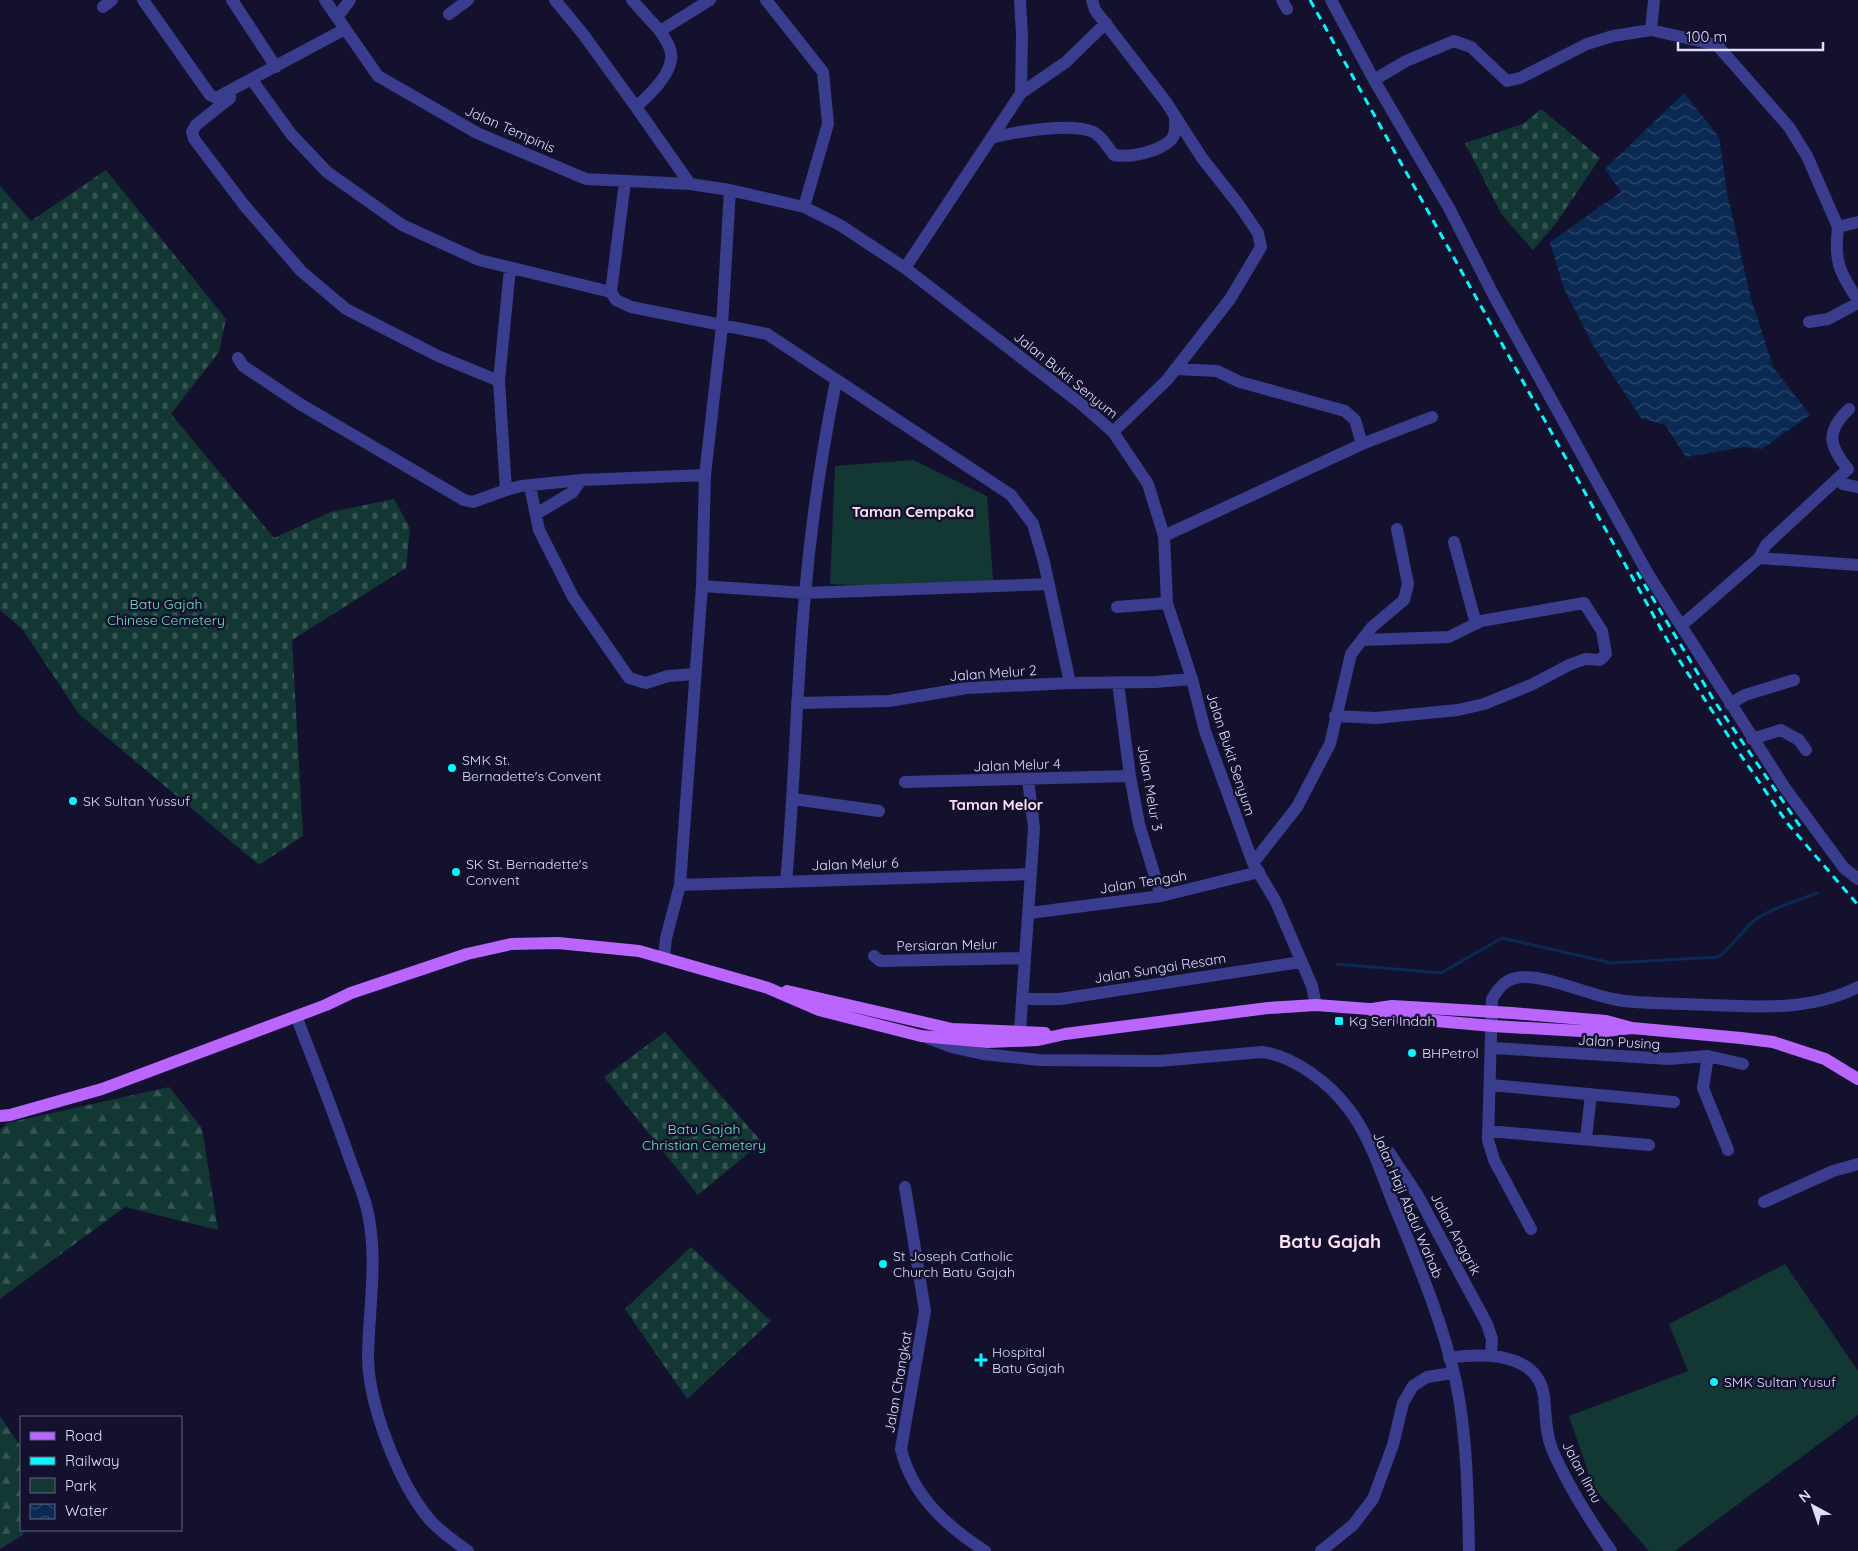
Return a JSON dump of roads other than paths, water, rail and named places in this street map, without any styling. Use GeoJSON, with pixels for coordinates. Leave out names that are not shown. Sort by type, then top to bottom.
{"type":"FeatureCollection","features":[{"type":"Feature","properties":{"kind":"main road"},"geometry":{"type":"LineString","coordinates":[[0,1116],[10,1115],[102,1089],[296,1016],[351,993],[449,960],[511,944],[567,944],[639,951],[768,988],[819,1010],[921,1036],[963,1042],[1038,1040],[1065,1034],[1268,1008],[1316,1005],[1369,1009],[1392,1006],[1606,1021],[1632,1028],[1773,1042],[1825,1059],[1858,1079]]}},
{"type":"Feature","properties":{"kind":"main road"},"geometry":{"type":"LineString","coordinates":[[768,988],[803,994],[886,1016],[952,1029],[1065,1034]]}},
{"type":"Feature","properties":{"kind":"main road"},"geometry":{"type":"LineString","coordinates":[[1369,1009],[1391,1017],[1493,1026],[1598,1032],[1632,1028]]}},
{"type":"Feature","properties":{"kind":"main road"},"geometry":{"type":"LineString","coordinates":[[952,1029],[963,1042]]}},
{"type":"Feature","properties":{"kind":"street"},"geometry":{"type":"LineString","coordinates":[[143,0],[210,94],[219,98],[345,29]]}},
{"type":"Feature","properties":{"kind":"street"},"geometry":{"type":"LineString","coordinates":[[232,0],[276,67]]}},
{"type":"Feature","properties":{"kind":"street","name":"Jalan Tempinis"},"geometry":{"type":"LineString","coordinates":[[325,0],[378,76],[477,133],[586,179],[690,184],[730,190]]}},
{"type":"Feature","properties":{"kind":"street"},"geometry":{"type":"LineString","coordinates":[[337,18],[350,0]]}},
{"type":"Feature","properties":{"kind":"street"},"geometry":{"type":"LineString","coordinates":[[449,14],[468,0]]}},
{"type":"Feature","properties":{"kind":"street"},"geometry":{"type":"LineString","coordinates":[[555,0],[636,107],[690,184]]}},
{"type":"Feature","properties":{"kind":"street"},"geometry":{"type":"LineString","coordinates":[[632,0],[660,31],[669,48],[671,60],[666,73],[636,107]]}},
{"type":"Feature","properties":{"kind":"street"},"geometry":{"type":"LineString","coordinates":[[660,31],[710,0]]}},
{"type":"Feature","properties":{"kind":"street"},"geometry":{"type":"LineString","coordinates":[[766,0],[823,72],[828,124],[804,207]]}},
{"type":"Feature","properties":{"kind":"street"},"geometry":{"type":"LineString","coordinates":[[1020,0],[1022,35],[1021,94]]}},
{"type":"Feature","properties":{"kind":"street"},"geometry":{"type":"LineString","coordinates":[[1092,0],[1095,10],[1174,115],[1258,233],[1260,247],[1230,299],[1175,369],[1113,432]]}},
{"type":"Feature","properties":{"kind":"street"},"geometry":{"type":"LineString","coordinates":[[1331,0],[1374,80],[1449,208],[1494,296],[1648,574],[1682,625],[1752,739],[1844,868],[1858,879]]}},
{"type":"Feature","properties":{"kind":"street"},"geometry":{"type":"LineString","coordinates":[[1651,30],[1654,0]]}},
{"type":"Feature","properties":{"kind":"street"},"geometry":{"type":"LineString","coordinates":[[905,268],[1021,94],[1066,62],[1106,23]]}},
{"type":"Feature","properties":{"kind":"street"},"geometry":{"type":"LineString","coordinates":[[1374,80],[1406,61],[1454,41],[1471,47],[1507,81],[1520,78],[1587,44],[1613,36],[1651,30],[1717,45],[1789,126],[1807,156],[1838,227],[1837,264],[1858,301],[1828,319],[1809,322]]}},
{"type":"Feature","properties":{"kind":"street"},"geometry":{"type":"LineString","coordinates":[[252,80],[291,134],[327,172],[402,225],[479,260],[611,292]]}},
{"type":"Feature","properties":{"kind":"street"},"geometry":{"type":"LineString","coordinates":[[230,92],[230,98],[196,125],[192,132],[194,139],[244,205],[301,271],[346,309],[438,356],[499,381]]}},
{"type":"Feature","properties":{"kind":"street"},"geometry":{"type":"LineString","coordinates":[[991,138],[1014,132],[1083,129],[1094,132],[1114,155],[1125,157],[1145,153],[1171,140],[1176,130],[1174,115]]}},
{"type":"Feature","properties":{"kind":"street"},"geometry":{"type":"LineString","coordinates":[[1003,120],[1014,132]]}},
{"type":"Feature","properties":{"kind":"street"},"geometry":{"type":"LineString","coordinates":[[625,182],[611,292],[616,300],[631,307],[766,334],[1010,495],[1033,524],[1049,584],[1070,682]]}},
{"type":"Feature","properties":{"kind":"street"},"geometry":{"type":"LineString","coordinates":[[664,957],[666,938],[678,890],[702,586],[705,474],[722,326],[730,190]]}},
{"type":"Feature","properties":{"kind":"street","name":"Jalan Bukit Senyum"},"geometry":{"type":"LineString","coordinates":[[730,190],[804,207],[840,225],[905,268],[1080,403],[1113,432],[1148,484],[1164,536],[1166,603],[1192,679],[1205,731],[1256,867],[1276,902],[1312,986],[1316,1005]]}},
{"type":"Feature","properties":{"kind":"street"},"geometry":{"type":"LineString","coordinates":[[1838,227],[1858,222]]}},
{"type":"Feature","properties":{"kind":"street"},"geometry":{"type":"LineString","coordinates":[[506,490],[499,381],[510,268]]}},
{"type":"Feature","properties":{"kind":"street"},"geometry":{"type":"LineString","coordinates":[[238,358],[243,366],[300,404],[464,500],[474,502],[521,486],[581,480],[705,474]]}},
{"type":"Feature","properties":{"kind":"street"},"geometry":{"type":"LineString","coordinates":[[1175,369],[1217,371],[1240,382],[1345,411],[1355,420],[1362,444]]}},
{"type":"Feature","properties":{"kind":"street"},"geometry":{"type":"LineString","coordinates":[[786,882],[794,799],[797,703],[805,593],[823,445],[836,381]]}},
{"type":"Feature","properties":{"kind":"street"},"geometry":{"type":"LineString","coordinates":[[1682,625],[1759,558],[1766,545],[1848,469],[1835,453],[1832,443],[1838,420],[1849,410]]}},
{"type":"Feature","properties":{"kind":"street"},"geometry":{"type":"LineString","coordinates":[[1164,536],[1362,444],[1432,417]]}},
{"type":"Feature","properties":{"kind":"street"},"geometry":{"type":"LineString","coordinates":[[1838,478],[1842,484],[1858,486]]}},
{"type":"Feature","properties":{"kind":"street"},"geometry":{"type":"LineString","coordinates":[[536,514],[573,492],[581,480]]}},
{"type":"Feature","properties":{"kind":"street"},"geometry":{"type":"LineString","coordinates":[[530,486],[539,530],[572,597],[629,678],[646,683],[668,676],[695,674]]}},
{"type":"Feature","properties":{"kind":"street"},"geometry":{"type":"LineString","coordinates":[[1256,867],[1297,806],[1330,744],[1351,654],[1372,627],[1404,600],[1408,584],[1397,529]]}},
{"type":"Feature","properties":{"kind":"street"},"geometry":{"type":"LineString","coordinates":[[1454,542],[1476,624]]}},
{"type":"Feature","properties":{"kind":"street"},"geometry":{"type":"LineString","coordinates":[[1759,558],[1858,565]]}},
{"type":"Feature","properties":{"kind":"street"},"geometry":{"type":"LineString","coordinates":[[702,586],[805,593],[1049,584]]}},
{"type":"Feature","properties":{"kind":"street"},"geometry":{"type":"LineString","coordinates":[[1118,607],[1166,603]]}},
{"type":"Feature","properties":{"kind":"street"},"geometry":{"type":"LineString","coordinates":[[1335,716],[1376,718],[1458,710],[1484,704],[1569,664],[1585,659],[1600,660],[1606,654],[1602,631],[1584,604],[1476,624],[1448,637],[1362,640]]}},
{"type":"Feature","properties":{"kind":"street","name":"Jalan Melur 2"},"geometry":{"type":"LineString","coordinates":[[797,703],[889,701],[967,688],[1070,682],[1118,683],[1192,679]]}},
{"type":"Feature","properties":{"kind":"street"},"geometry":{"type":"LineString","coordinates":[[1730,704],[1745,694],[1794,680]]}},
{"type":"Feature","properties":{"kind":"street","name":"Jalan Melur 3"},"geometry":{"type":"LineString","coordinates":[[1118,683],[1130,776],[1139,824],[1161,896]]}},
{"type":"Feature","properties":{"kind":"street"},"geometry":{"type":"LineString","coordinates":[[1752,739],[1781,730],[1799,740],[1806,750]]}},
{"type":"Feature","properties":{"kind":"street","name":"Jalan Melur 4"},"geometry":{"type":"LineString","coordinates":[[905,782],[1130,776]]}},
{"type":"Feature","properties":{"kind":"street"},"geometry":{"type":"LineString","coordinates":[[1020,1031],[1024,958],[1030,913],[1034,828],[1028,780]]}},
{"type":"Feature","properties":{"kind":"street"},"geometry":{"type":"LineString","coordinates":[[794,799],[879,811]]}},
{"type":"Feature","properties":{"kind":"street","name":"Jalan Tengah"},"geometry":{"type":"LineString","coordinates":[[1030,913],[1161,896],[1256,867]]}},
{"type":"Feature","properties":{"kind":"street","name":"Jalan Melur 6"},"geometry":{"type":"LineString","coordinates":[[678,890],[786,882],[1031,874]]}},
{"type":"Feature","properties":{"kind":"street","name":"Persiaran Melur"},"geometry":{"type":"LineString","coordinates":[[874,956],[880,961],[1024,958]]}},
{"type":"Feature","properties":{"kind":"street","name":"Jalan Sungai Resam"},"geometry":{"type":"LineString","coordinates":[[1023,999],[1060,999],[1301,962]]}},
{"type":"Feature","properties":{"kind":"street"},"geometry":{"type":"LineString","coordinates":[[1531,1229],[1494,1160],[1488,1140],[1493,1026],[1492,999],[1499,986],[1511,979],[1526,977],[1615,999],[1663,1003],[1754,1006],[1803,1005],[1840,996],[1858,987]]}},
{"type":"Feature","properties":{"kind":"street"},"geometry":{"type":"LineString","coordinates":[[296,1016],[333,1110],[366,1205],[374,1265],[368,1358],[371,1383],[382,1427],[405,1483],[421,1509],[441,1530],[468,1551]]}},
{"type":"Feature","properties":{"kind":"street","name":"Jalan Haji Abdul Wahab"},"geometry":{"type":"LineString","coordinates":[[921,1036],[951,1047],[983,1054],[1039,1060],[1159,1061],[1262,1052],[1273,1053],[1293,1063],[1333,1092],[1349,1109],[1369,1144],[1423,1274],[1449,1358],[1460,1410],[1469,1551]]}},
{"type":"Feature","properties":{"kind":"street"},"geometry":{"type":"LineString","coordinates":[[963,1042],[983,1054]]}},
{"type":"Feature","properties":{"kind":"street","name":"Jalan Pusing"},"geometry":{"type":"LineString","coordinates":[[1492,1048],[1669,1059],[1708,1056],[1744,1064]]}},
{"type":"Feature","properties":{"kind":"street"},"geometry":{"type":"LineString","coordinates":[[1708,1056],[1703,1088],[1728,1150]]}},
{"type":"Feature","properties":{"kind":"street"},"geometry":{"type":"LineString","coordinates":[[1490,1085],[1674,1102]]}},
{"type":"Feature","properties":{"kind":"street"},"geometry":{"type":"LineString","coordinates":[[1586,1139],[1591,1094]]}},
{"type":"Feature","properties":{"kind":"street"},"geometry":{"type":"LineString","coordinates":[[1488,1131],[1649,1145]]}},
{"type":"Feature","properties":{"kind":"street","name":"Jalan Anggrik"},"geometry":{"type":"LineString","coordinates":[[1369,1144],[1389,1152],[1418,1194],[1487,1324],[1492,1339],[1491,1356]]}},
{"type":"Feature","properties":{"kind":"street"},"geometry":{"type":"LineString","coordinates":[[1764,1202],[1833,1171],[1856,1168]]}},
{"type":"Feature","properties":{"kind":"street","name":"Jalan Changkat"},"geometry":{"type":"LineString","coordinates":[[905,1186],[925,1311],[901,1449],[904,1462],[935,1513],[978,1549]]}},
{"type":"Feature","properties":{"kind":"street","name":"Jalan Ilmu"},"geometry":{"type":"LineString","coordinates":[[1449,1358],[1473,1355],[1491,1356],[1526,1366],[1534,1374],[1544,1394],[1547,1432],[1551,1448],[1611,1551]]}},
{"type":"Feature","properties":{"kind":"street"},"geometry":{"type":"LineString","coordinates":[[1321,1551],[1353,1525],[1373,1498],[1394,1445],[1403,1403],[1414,1386],[1427,1377],[1453,1374]]}},
{"type":"Feature","properties":{"kind":"water"},"geometry":{"type":"Polygon","coordinates":[[[1684,93],[1719,137],[1727,192],[1750,295],[1773,367],[1810,415],[1762,449],[1744,447],[1686,457],[1665,425],[1641,418],[1594,347],[1564,289],[1550,242],[1621,192],[1605,169],[1684,93]]]}},
{"type":"Feature","properties":{"kind":"waterway"},"geometry":{"type":"LineString","coordinates":[[1337,964],[1441,973],[1502,938],[1612,963],[1718,957],[1756,919],[1817,893]]}},
{"type":"Feature","properties":{"kind":"railway"},"geometry":{"type":"LineString","coordinates":[[1310,0],[1674,652],[1788,824],[1858,905]]}},
{"type":"Feature","properties":{"kind":"railway"},"geometry":{"type":"LineString","coordinates":[[1637,572],[1715,702],[1802,829]]}},
{"type":"Feature","properties":{"kind":"place","name":"SMK St. Bernadette's Convent"},"geometry":{"type":"Point","coordinates":[452,768]}},
{"type":"Feature","properties":{"kind":"place","name":"SK Sultan Yussuf"},"geometry":{"type":"Point","coordinates":[73,801]}},
{"type":"Feature","properties":{"kind":"place","name":"SK St. Bernadette's Convent"},"geometry":{"type":"Point","coordinates":[456,872]}},
{"type":"Feature","properties":{"kind":"place","name":"Kg Seri Indah"},"geometry":{"type":"Point","coordinates":[1339,1021]}},
{"type":"Feature","properties":{"kind":"place","name":"BHPetrol"},"geometry":{"type":"Point","coordinates":[1412,1053]}},
{"type":"Feature","properties":{"kind":"place","name":"St Joseph Catholic Church Batu Gajah"},"geometry":{"type":"Point","coordinates":[883,1264]}},
{"type":"Feature","properties":{"kind":"place","name":"Hospital Batu Gajah"},"geometry":{"type":"Point","coordinates":[981,1360]}},
{"type":"Feature","properties":{"kind":"place","name":"SMK Sultan Yusuf"},"geometry":{"type":"Point","coordinates":[1714,1382]}},
{"type":"Feature","properties":{"kind":"district","name":"Taman Cempaka"},"geometry":{"type":"Point","coordinates":[913,511]}},
{"type":"Feature","properties":{"kind":"district","name":"Taman Melor"},"geometry":{"type":"Point","coordinates":[996,804]}},
{"type":"Feature","properties":{"kind":"district","name":"Batu Gajah"},"geometry":{"type":"Point","coordinates":[1330,1241]}},
{"type":"Feature","properties":{"kind":"park label","name":"Batu Gajah Chinese Cemetery"},"geometry":{"type":"Point","coordinates":[166,612]}},
{"type":"Feature","properties":{"kind":"park label","name":"Batu Gajah Christian Cemetery"},"geometry":{"type":"Point","coordinates":[704,1138]}}]}
